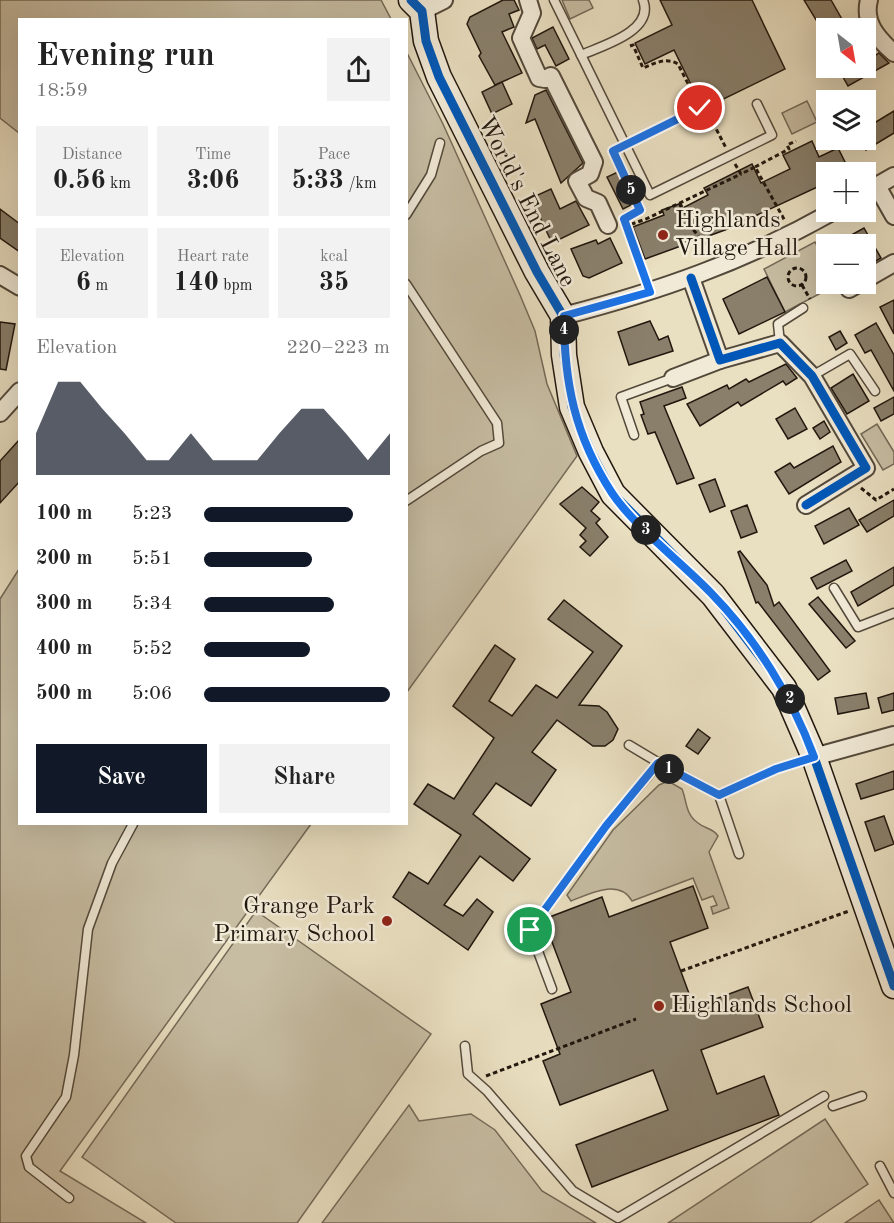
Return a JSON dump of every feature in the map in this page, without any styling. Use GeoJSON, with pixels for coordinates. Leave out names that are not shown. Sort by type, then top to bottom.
{"type":"FeatureCollection","features":[{"type":"Feature","properties":{"kind":"street"},"geometry":{"type":"LineString","coordinates":[[417,6],[444,0]]}},
{"type":"Feature","properties":{"kind":"street"},"geometry":{"type":"LineString","coordinates":[[528,0],[533,12],[521,35],[522,42],[539,78],[551,76],[594,162],[590,174],[577,181],[586,198],[598,203],[608,225]]}},
{"type":"Feature","properties":{"kind":"street"},"geometry":{"type":"LineString","coordinates":[[869,0],[868,15],[876,37],[894,53]]}},
{"type":"Feature","properties":{"kind":"street","name":"World's End Lane"},"geometry":{"type":"LineString","coordinates":[[417,6],[439,77],[537,272],[564,316],[564,355],[572,407],[591,452],[613,494],[713,595],[748,638],[795,709],[814,757],[865,906],[887,945],[894,986]]}},
{"type":"Feature","properties":{"kind":"street"},"geometry":{"type":"LineString","coordinates":[[876,186],[894,176]]}},
{"type":"Feature","properties":{"kind":"street"},"geometry":{"type":"LineString","coordinates":[[876,195],[894,216]]}},
{"type":"Feature","properties":{"kind":"street"},"geometry":{"type":"LineString","coordinates":[[564,316],[650,292],[720,267],[816,220]]}},
{"type":"Feature","properties":{"kind":"street"},"geometry":{"type":"LineString","coordinates":[[876,273],[894,263]]}},
{"type":"Feature","properties":{"kind":"street"},"geometry":{"type":"LineString","coordinates":[[0,274],[18,286]]}},
{"type":"Feature","properties":{"kind":"street"},"geometry":{"type":"LineString","coordinates":[[691,278],[720,360]]}},
{"type":"Feature","properties":{"kind":"street"},"geometry":{"type":"LineString","coordinates":[[673,378],[720,360],[780,343],[812,376],[866,468],[806,505]]}},
{"type":"Feature","properties":{"kind":"street"},"geometry":{"type":"LineString","coordinates":[[0,413],[18,393]]}},
{"type":"Feature","properties":{"kind":"street"},"geometry":{"type":"LineString","coordinates":[[814,757],[894,735]]}},
{"type":"Feature","properties":{"kind":"lane"},"geometry":{"type":"LineString","coordinates":[[554,0],[650,195],[772,135],[758,104]]}},
{"type":"Feature","properties":{"kind":"lane"},"geometry":{"type":"LineString","coordinates":[[581,55],[627,34],[638,25],[645,6],[643,0]]}},
{"type":"Feature","properties":{"kind":"lane"},"geometry":{"type":"LineString","coordinates":[[408,212],[431,175],[440,144]]}},
{"type":"Feature","properties":{"kind":"lane"},"geometry":{"type":"LineString","coordinates":[[408,287],[497,423],[499,443],[480,451],[408,500]]}},
{"type":"Feature","properties":{"kind":"lane"},"geometry":{"type":"LineString","coordinates":[[780,343],[778,324],[803,308]]}},
{"type":"Feature","properties":{"kind":"lane"},"geometry":{"type":"LineString","coordinates":[[812,376],[850,354],[875,391]]}},
{"type":"Feature","properties":{"kind":"lane"},"geometry":{"type":"LineString","coordinates":[[634,435],[621,397],[673,378]]}},
{"type":"Feature","properties":{"kind":"lane"},"geometry":{"type":"LineString","coordinates":[[834,588],[858,627],[894,613]]}},
{"type":"Feature","properties":{"kind":"lane"},"geometry":{"type":"LineString","coordinates":[[629,745],[719,795],[739,854]]}},
{"type":"Feature","properties":{"kind":"lane"},"geometry":{"type":"LineString","coordinates":[[719,795],[776,769],[814,757]]}},
{"type":"Feature","properties":{"kind":"lane"},"geometry":{"type":"LineString","coordinates":[[552,988],[530,930],[606,826],[658,763]]}},
{"type":"Feature","properties":{"kind":"lane"},"geometry":{"type":"LineString","coordinates":[[69,1198],[29,1167],[26,1156],[66,1097],[74,1055],[88,929],[112,863],[132,825]]}},
{"type":"Feature","properties":{"kind":"lane"},"geometry":{"type":"LineString","coordinates":[[465,1046],[468,1074],[476,1080],[573,1191],[618,1218],[824,1096]]}},
{"type":"Feature","properties":{"kind":"lane"},"geometry":{"type":"LineString","coordinates":[[833,1106],[862,1096]]}},
{"type":"Feature","properties":{"kind":"lane"},"geometry":{"type":"LineString","coordinates":[[880,1166],[894,1194]]}},
{"type":"Feature","properties":{"kind":"path"},"geometry":{"type":"LineString","coordinates":[[611,41],[616,53],[633,45],[643,68],[660,61],[671,60],[678,64],[700,108],[708,114],[741,174]]}},
{"type":"Feature","properties":{"kind":"path"},"geometry":{"type":"LineString","coordinates":[[650,292],[624,219],[640,210],[613,151],[700,108]]}},
{"type":"Feature","properties":{"kind":"path"},"geometry":{"type":"LineString","coordinates":[[625,222],[630,220],[632,224],[680,203],[789,149],[786,145],[796,141]]}},
{"type":"Feature","properties":{"kind":"path"},"geometry":{"type":"LineString","coordinates":[[755,167],[791,233]]}},
{"type":"Feature","properties":{"kind":"path"},"geometry":{"type":"LineString","coordinates":[[680,203],[689,224],[711,248],[720,267]]}},
{"type":"Feature","properties":{"kind":"path"},"geometry":{"type":"LineString","coordinates":[[793,269],[802,269],[806,274],[802,285],[796,286],[789,282],[789,273],[793,269]]}},
{"type":"Feature","properties":{"kind":"path"},"geometry":{"type":"LineString","coordinates":[[853,475],[861,489],[876,500],[894,489]]}},
{"type":"Feature","properties":{"kind":"path"},"geometry":{"type":"LineString","coordinates":[[681,971],[791,930],[865,906]]}},
{"type":"Feature","properties":{"kind":"path"},"geometry":{"type":"LineString","coordinates":[[476,1080],[636,1019]]}},
{"type":"Feature","properties":{"kind":"shaded area"},"geometry":{"type":"Polygon","coordinates":[[[0,0],[381,0],[390,18],[18,18],[18,132],[0,118],[0,0]]]}},
{"type":"Feature","properties":{"kind":"shaded area"},"geometry":{"type":"Polygon","coordinates":[[[562,0],[589,0],[593,8],[570,19],[562,0]]]}},
{"type":"Feature","properties":{"kind":"shaded area"},"geometry":{"type":"Polygon","coordinates":[[[408,55],[443,124],[520,295],[535,331],[547,384],[577,456],[408,691],[408,55]]]}},
{"type":"Feature","properties":{"kind":"shaded area"},"geometry":{"type":"Polygon","coordinates":[[[807,101],[816,122],[792,134],[782,113],[807,101]]]}},
{"type":"Feature","properties":{"kind":"shaded area"},"geometry":{"type":"Polygon","coordinates":[[[815,242],[816,294],[819,294],[785,312],[764,269],[815,242]]]}},
{"type":"Feature","properties":{"kind":"shaded area"},"geometry":{"type":"Polygon","coordinates":[[[877,424],[894,452],[894,464],[883,470],[861,434],[877,424]]]}},
{"type":"Feature","properties":{"kind":"shaded area"},"geometry":{"type":"Polygon","coordinates":[[[18,571],[18,825],[310,825],[60,1171],[146,1223],[0,1223],[0,599],[18,571]]]}},
{"type":"Feature","properties":{"kind":"shaded area"},"geometry":{"type":"Polygon","coordinates":[[[668,781],[682,789],[694,819],[718,836],[709,852],[729,908],[713,914],[711,907],[717,905],[713,896],[702,900],[693,878],[632,901],[620,890],[612,889],[595,892],[571,901],[567,895],[613,830],[659,785],[668,781]]]}},
{"type":"Feature","properties":{"kind":"shaded area"},"geometry":{"type":"Polygon","coordinates":[[[256,911],[431,1034],[297,1223],[176,1223],[82,1157],[256,911]]]}},
{"type":"Feature","properties":{"kind":"shaded area"},"geometry":{"type":"Polygon","coordinates":[[[409,1105],[419,1121],[471,1114],[495,1130],[542,1191],[596,1223],[322,1223],[409,1105]]]}},
{"type":"Feature","properties":{"kind":"shaded area"},"geometry":{"type":"Polygon","coordinates":[[[825,1119],[868,1184],[810,1223],[668,1223],[825,1119]]]}},
{"type":"Feature","properties":{"kind":"shaded area"},"geometry":{"type":"Polygon","coordinates":[[[879,1200],[894,1223],[845,1223],[879,1200]]]}},
{"type":"Feature","properties":{"kind":"building"},"geometry":{"type":"Polygon","coordinates":[[[503,0],[514,0],[519,10],[509,14],[514,27],[502,32],[522,73],[495,85],[479,56],[481,53],[467,24],[470,17],[503,0]]]}},
{"type":"Feature","properties":{"kind":"building"},"geometry":{"type":"Polygon","coordinates":[[[660,0],[752,0],[785,69],[703,109],[674,50],[645,64],[635,43],[672,25],[660,0]]]}},
{"type":"Feature","properties":{"kind":"building"},"geometry":{"type":"Polygon","coordinates":[[[804,0],[831,0],[841,18],[816,18],[804,0]]]}},
{"type":"Feature","properties":{"kind":"building"},"geometry":{"type":"Polygon","coordinates":[[[553,27],[569,59],[556,66],[545,45],[537,49],[532,38],[553,27]]]}},
{"type":"Feature","properties":{"kind":"building"},"geometry":{"type":"Polygon","coordinates":[[[879,53],[889,63],[876,70],[876,55],[879,53]]]}},
{"type":"Feature","properties":{"kind":"building"},"geometry":{"type":"Polygon","coordinates":[[[844,78],[862,78],[848,86],[844,78]]]}},
{"type":"Feature","properties":{"kind":"building"},"geometry":{"type":"Polygon","coordinates":[[[502,82],[512,104],[492,114],[482,92],[502,82]]]}},
{"type":"Feature","properties":{"kind":"building"},"geometry":{"type":"Polygon","coordinates":[[[546,90],[583,163],[561,183],[535,119],[526,123],[535,95],[546,90]]]}},
{"type":"Feature","properties":{"kind":"building"},"geometry":{"type":"Polygon","coordinates":[[[894,111],[894,133],[876,144],[876,122],[894,111]]]}},
{"type":"Feature","properties":{"kind":"building"},"geometry":{"type":"Polygon","coordinates":[[[812,141],[819,157],[839,150],[845,162],[816,162],[816,188],[725,230],[645,259],[633,227],[664,215],[662,210],[679,204],[681,209],[708,195],[704,188],[752,164],[761,183],[790,169],[783,155],[812,141]]]}},
{"type":"Feature","properties":{"kind":"building"},"geometry":{"type":"Polygon","coordinates":[[[620,171],[635,203],[623,209],[607,177],[620,171]]]}},
{"type":"Feature","properties":{"kind":"building"},"geometry":{"type":"Polygon","coordinates":[[[551,189],[560,209],[576,201],[589,225],[552,243],[531,198],[551,189]]]}},
{"type":"Feature","properties":{"kind":"building"},"geometry":{"type":"Polygon","coordinates":[[[0,209],[18,222],[18,251],[0,238],[0,209]]]}},
{"type":"Feature","properties":{"kind":"building"},"geometry":{"type":"Polygon","coordinates":[[[864,228],[867,234],[853,234],[864,228]]]}},
{"type":"Feature","properties":{"kind":"building"},"geometry":{"type":"Polygon","coordinates":[[[610,238],[622,263],[589,278],[583,276],[571,249],[596,240],[598,244],[610,238]]]}},
{"type":"Feature","properties":{"kind":"building"},"geometry":{"type":"Polygon","coordinates":[[[876,249],[881,258],[876,261],[876,249]]]}},
{"type":"Feature","properties":{"kind":"building"},"geometry":{"type":"Polygon","coordinates":[[[767,277],[785,312],[739,334],[723,299],[767,277]]]}},
{"type":"Feature","properties":{"kind":"building"},"geometry":{"type":"Polygon","coordinates":[[[894,300],[894,334],[880,307],[894,300]]]}},
{"type":"Feature","properties":{"kind":"building"},"geometry":{"type":"Polygon","coordinates":[[[650,321],[659,340],[668,336],[673,351],[629,365],[618,332],[650,321]]]}},
{"type":"Feature","properties":{"kind":"building"},"geometry":{"type":"Polygon","coordinates":[[[0,322],[15,324],[6,370],[0,369],[0,322]]]}},
{"type":"Feature","properties":{"kind":"building"},"geometry":{"type":"Polygon","coordinates":[[[876,323],[894,355],[894,391],[871,350],[865,353],[855,335],[876,323]]]}},
{"type":"Feature","properties":{"kind":"building"},"geometry":{"type":"Polygon","coordinates":[[[840,331],[847,343],[836,350],[829,337],[840,331]]]}},
{"type":"Feature","properties":{"kind":"building"},"geometry":{"type":"Polygon","coordinates":[[[786,364],[797,378],[786,385],[783,381],[741,406],[738,402],[700,426],[687,404],[727,385],[729,389],[746,379],[749,382],[786,364]]]}},
{"type":"Feature","properties":{"kind":"building"},"geometry":{"type":"Polygon","coordinates":[[[853,374],[869,401],[847,414],[831,388],[853,374]]]}},
{"type":"Feature","properties":{"kind":"building"},"geometry":{"type":"Polygon","coordinates":[[[682,387],[686,398],[664,406],[694,478],[677,484],[655,432],[648,434],[641,415],[644,414],[640,402],[682,387]]]}},
{"type":"Feature","properties":{"kind":"building"},"geometry":{"type":"Polygon","coordinates":[[[894,397],[894,414],[881,421],[874,408],[894,397]]]}},
{"type":"Feature","properties":{"kind":"building"},"geometry":{"type":"Polygon","coordinates":[[[795,408],[807,429],[788,439],[776,419],[795,408]]]}},
{"type":"Feature","properties":{"kind":"building"},"geometry":{"type":"Polygon","coordinates":[[[824,421],[830,432],[820,439],[813,428],[824,421]]]}},
{"type":"Feature","properties":{"kind":"building"},"geometry":{"type":"Polygon","coordinates":[[[18,441],[18,483],[0,503],[0,461],[18,441]]]}},
{"type":"Feature","properties":{"kind":"building"},"geometry":{"type":"Polygon","coordinates":[[[833,446],[841,462],[789,494],[775,472],[790,463],[794,468],[833,446]]]}},
{"type":"Feature","properties":{"kind":"building"},"geometry":{"type":"Polygon","coordinates":[[[715,479],[725,506],[710,512],[699,485],[715,479]]]}},
{"type":"Feature","properties":{"kind":"building"},"geometry":{"type":"Polygon","coordinates":[[[582,487],[599,502],[591,511],[600,519],[596,523],[608,537],[590,556],[580,547],[586,541],[580,535],[586,528],[560,504],[582,487]]]}},
{"type":"Feature","properties":{"kind":"building"},"geometry":{"type":"Polygon","coordinates":[[[894,500],[894,516],[867,532],[859,520],[894,500]]]}},
{"type":"Feature","properties":{"kind":"building"},"geometry":{"type":"Polygon","coordinates":[[[747,505],[757,532],[741,538],[731,511],[747,505]]]}},
{"type":"Feature","properties":{"kind":"building"},"geometry":{"type":"Polygon","coordinates":[[[849,508],[859,525],[824,544],[815,526],[849,508]]]}},
{"type":"Feature","properties":{"kind":"building"},"geometry":{"type":"Polygon","coordinates":[[[740,551],[767,585],[774,606],[779,602],[830,671],[818,680],[758,602],[756,603],[738,552],[740,551]]]}},
{"type":"Feature","properties":{"kind":"building"},"geometry":{"type":"Polygon","coordinates":[[[846,560],[852,571],[817,589],[811,578],[846,560]]]}},
{"type":"Feature","properties":{"kind":"building"},"geometry":{"type":"Polygon","coordinates":[[[894,567],[894,585],[858,606],[851,592],[894,567]]]}},
{"type":"Feature","properties":{"kind":"building"},"geometry":{"type":"Polygon","coordinates":[[[818,597],[855,641],[846,648],[809,604],[818,597]]]}},
{"type":"Feature","properties":{"kind":"building"},"geometry":{"type":"Polygon","coordinates":[[[564,600],[622,646],[579,705],[599,706],[607,712],[618,729],[613,740],[605,746],[593,746],[557,720],[532,752],[556,770],[531,806],[496,783],[473,814],[530,859],[513,881],[480,856],[444,905],[463,916],[477,899],[493,912],[468,950],[393,897],[409,872],[428,884],[461,835],[414,804],[428,784],[454,799],[494,738],[453,706],[495,645],[515,659],[489,701],[512,716],[536,685],[557,698],[593,652],[548,619],[564,600]]]}},
{"type":"Feature","properties":{"kind":"building"},"geometry":{"type":"Polygon","coordinates":[[[866,693],[869,708],[838,714],[835,698],[866,693]]]}},
{"type":"Feature","properties":{"kind":"building"},"geometry":{"type":"Polygon","coordinates":[[[894,693],[894,710],[882,713],[878,698],[894,693]]]}},
{"type":"Feature","properties":{"kind":"building"},"geometry":{"type":"Polygon","coordinates":[[[698,729],[710,738],[698,754],[686,746],[698,729]]]}},
{"type":"Feature","properties":{"kind":"building"},"geometry":{"type":"Polygon","coordinates":[[[894,771],[894,789],[861,799],[856,784],[894,771]]]}},
{"type":"Feature","properties":{"kind":"building"},"geometry":{"type":"Polygon","coordinates":[[[884,816],[894,844],[875,851],[865,822],[884,816]]]}},
{"type":"Feature","properties":{"kind":"building"},"geometry":{"type":"Polygon","coordinates":[[[693,886],[708,928],[670,942],[694,1007],[748,987],[763,1027],[701,1050],[717,1094],[764,1076],[779,1115],[592,1187],[576,1145],[668,1110],[653,1070],[560,1105],[543,1061],[560,1054],[541,1004],[571,992],[544,921],[602,897],[609,917],[693,886]]]}},
{"type":"Feature","properties":{"kind":"cycle path"},"geometry":{"type":"LineString","coordinates":[[411,0],[422,11],[426,41],[439,77],[537,272],[563,316],[564,355],[572,407],[591,452],[613,494],[713,595],[784,688],[814,757],[894,986]]}},
{"type":"Feature","properties":{"kind":"cycle path"},"geometry":{"type":"LineString","coordinates":[[691,278],[720,360],[780,343],[812,376],[866,468],[806,505]]}},
{"type":"Feature","properties":{"kind":"place","name":"Highlands Village Hall"},"geometry":{"type":"Point","coordinates":[663,235]}},
{"type":"Feature","properties":{"kind":"place","name":"Grange Park Primary School"},"geometry":{"type":"Point","coordinates":[387,921]}},
{"type":"Feature","properties":{"kind":"place","name":"Highlands School"},"geometry":{"type":"Point","coordinates":[659,1006]}},
{"type":"Feature","properties":{"kind":"route"},"geometry":{"type":"LineString","coordinates":[[530,930],[606,826],[629,801],[658,763],[719,795],[776,769],[814,757],[804,729],[784,688],[748,638],[713,595],[613,494],[582,433],[572,407],[564,355],[564,316],[650,292],[624,219],[640,210],[613,151],[700,108]]}}]}
